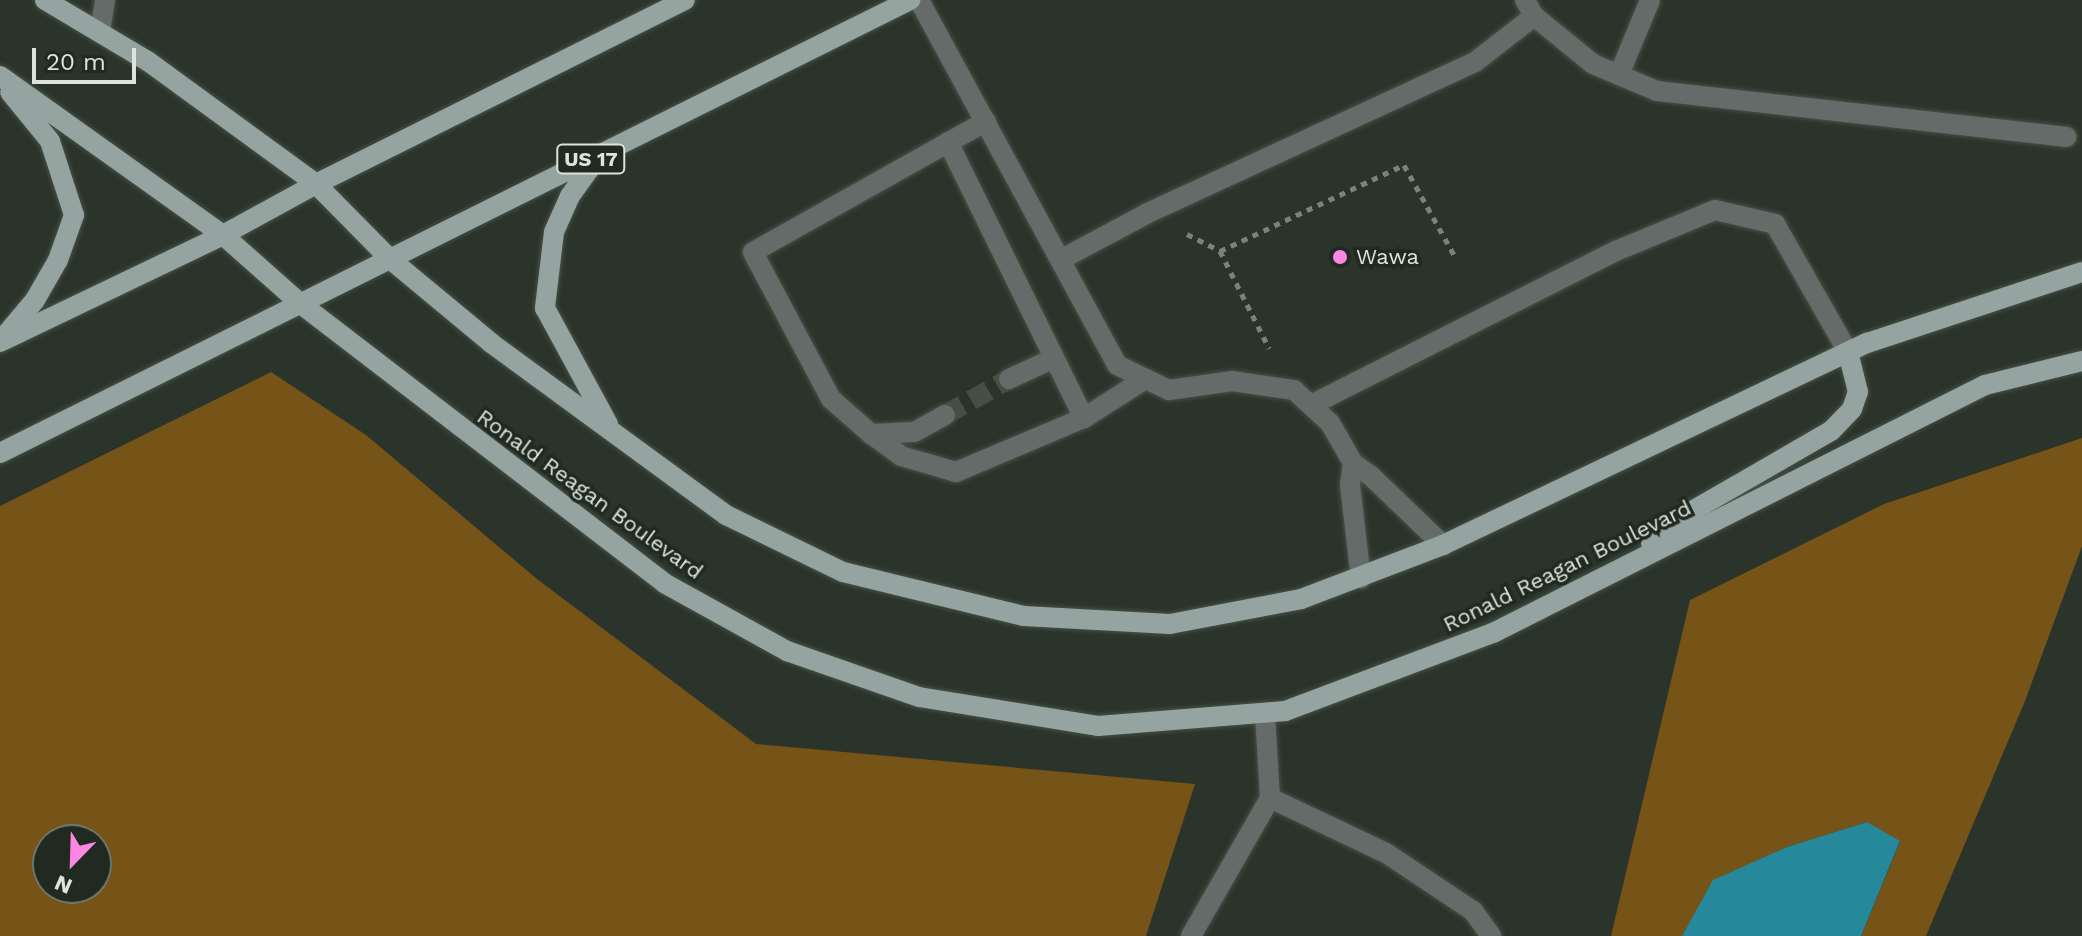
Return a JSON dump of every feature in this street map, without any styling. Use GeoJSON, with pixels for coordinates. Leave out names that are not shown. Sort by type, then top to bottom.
{"type":"FeatureCollection","features":[{"type":"Feature","properties":{"kind":"main road"},"geometry":{"type":"LineString","coordinates":[[45,0],[149,62],[316,184],[390,259],[491,343],[726,515],[843,572],[1024,616],[1170,624],[1301,599],[1443,545],[1848,352],[2082,272]]}},
{"type":"Feature","properties":{"kind":"main road"},"geometry":{"type":"LineString","coordinates":[[0,342],[223,235],[316,184],[685,0]]}},
{"type":"Feature","properties":{"kind":"main road","name":"US 17"},"geometry":{"type":"LineString","coordinates":[[0,453],[910,0]]}},
{"type":"Feature","properties":{"kind":"main road"},"geometry":{"type":"LineString","coordinates":[[0,78],[50,141],[74,215],[58,260],[35,300],[0,342]]}},
{"type":"Feature","properties":{"kind":"main road","name":"Ronald Reagan Boulevard"},"geometry":{"type":"LineString","coordinates":[[0,78],[223,235],[301,304],[664,583],[787,651],[919,697],[1098,726],[1285,711],[1493,633],[1985,385],[2082,361]]}},
{"type":"Feature","properties":{"kind":"main road"},"geometry":{"type":"LineString","coordinates":[[600,154],[570,196],[554,232],[545,308],[612,431]]}},
{"type":"Feature","properties":{"kind":"main road"},"geometry":{"type":"LineString","coordinates":[[1623,567],[1687,514],[1831,431],[1852,409],[1858,392],[1848,352]]}},
{"type":"Feature","properties":{"kind":"street"},"geometry":{"type":"LineString","coordinates":[[100,32],[105,0]]}},
{"type":"Feature","properties":{"kind":"street"},"geometry":{"type":"LineString","coordinates":[[919,0],[1117,365],[1169,390],[1232,381],[1294,390],[1330,423],[1353,463],[1371,476],[1443,545]]}},
{"type":"Feature","properties":{"kind":"street"},"geometry":{"type":"LineString","coordinates":[[1619,75],[1650,0]]}},
{"type":"Feature","properties":{"kind":"street"},"geometry":{"type":"LineString","coordinates":[[1060,260],[1148,213],[1475,62],[1530,8],[1593,64],[1657,91],[2066,137]]}},
{"type":"Feature","properties":{"kind":"street"},"geometry":{"type":"LineString","coordinates":[[986,121],[753,252],[831,399],[901,456],[956,472],[1084,418],[1145,379]]}},
{"type":"Feature","properties":{"kind":"street"},"geometry":{"type":"LineString","coordinates":[[948,142],[1052,359],[1084,418]]}},
{"type":"Feature","properties":{"kind":"street"},"geometry":{"type":"LineString","coordinates":[[1311,405],[1616,251],[1715,210],[1775,224],[1848,352]]}},
{"type":"Feature","properties":{"kind":"street"},"geometry":{"type":"LineString","coordinates":[[1009,379],[1052,359]]}},
{"type":"Feature","properties":{"kind":"street"},"geometry":{"type":"LineString","coordinates":[[871,434],[914,432],[945,415]]}},
{"type":"Feature","properties":{"kind":"street"},"geometry":{"type":"LineString","coordinates":[[1353,463],[1350,485],[1361,578]]}},
{"type":"Feature","properties":{"kind":"street"},"geometry":{"type":"LineString","coordinates":[[1191,936],[1270,798],[1265,713]]}},
{"type":"Feature","properties":{"kind":"street"},"geometry":{"type":"LineString","coordinates":[[1270,798],[1386,853],[1473,911],[1491,936]]}},
{"type":"Feature","properties":{"kind":"path"},"geometry":{"type":"LineString","coordinates":[[1220,251],[1404,165],[1454,255]]}},
{"type":"Feature","properties":{"kind":"path"},"geometry":{"type":"LineString","coordinates":[[1187,234],[1220,251],[1269,348]]}},
{"type":"Feature","properties":{"kind":"shaded area"},"geometry":{"type":"Polygon","coordinates":[[[271,372],[366,435],[537,579],[756,744],[1195,784],[1146,936],[0,936],[0,506],[271,372]]]}},
{"type":"Feature","properties":{"kind":"shaded area"},"geometry":{"type":"Polygon","coordinates":[[[2082,438],[2082,546],[2025,701],[1926,936],[1861,936],[1900,842],[1867,822],[1787,847],[1714,880],[1682,936],[1611,936],[1690,600],[1884,504],[2082,438]]]}},
{"type":"Feature","properties":{"kind":"water"},"geometry":{"type":"Polygon","coordinates":[[[1867,822],[1900,841],[1861,936],[1682,936],[1713,880],[1787,847],[1867,822]]]}},
{"type":"Feature","properties":{"kind":"tunnel"},"geometry":{"type":"LineString","coordinates":[[945,415],[1009,379]]}},
{"type":"Feature","properties":{"kind":"place","name":"Wawa"},"geometry":{"type":"Point","coordinates":[1340,257]}}]}
